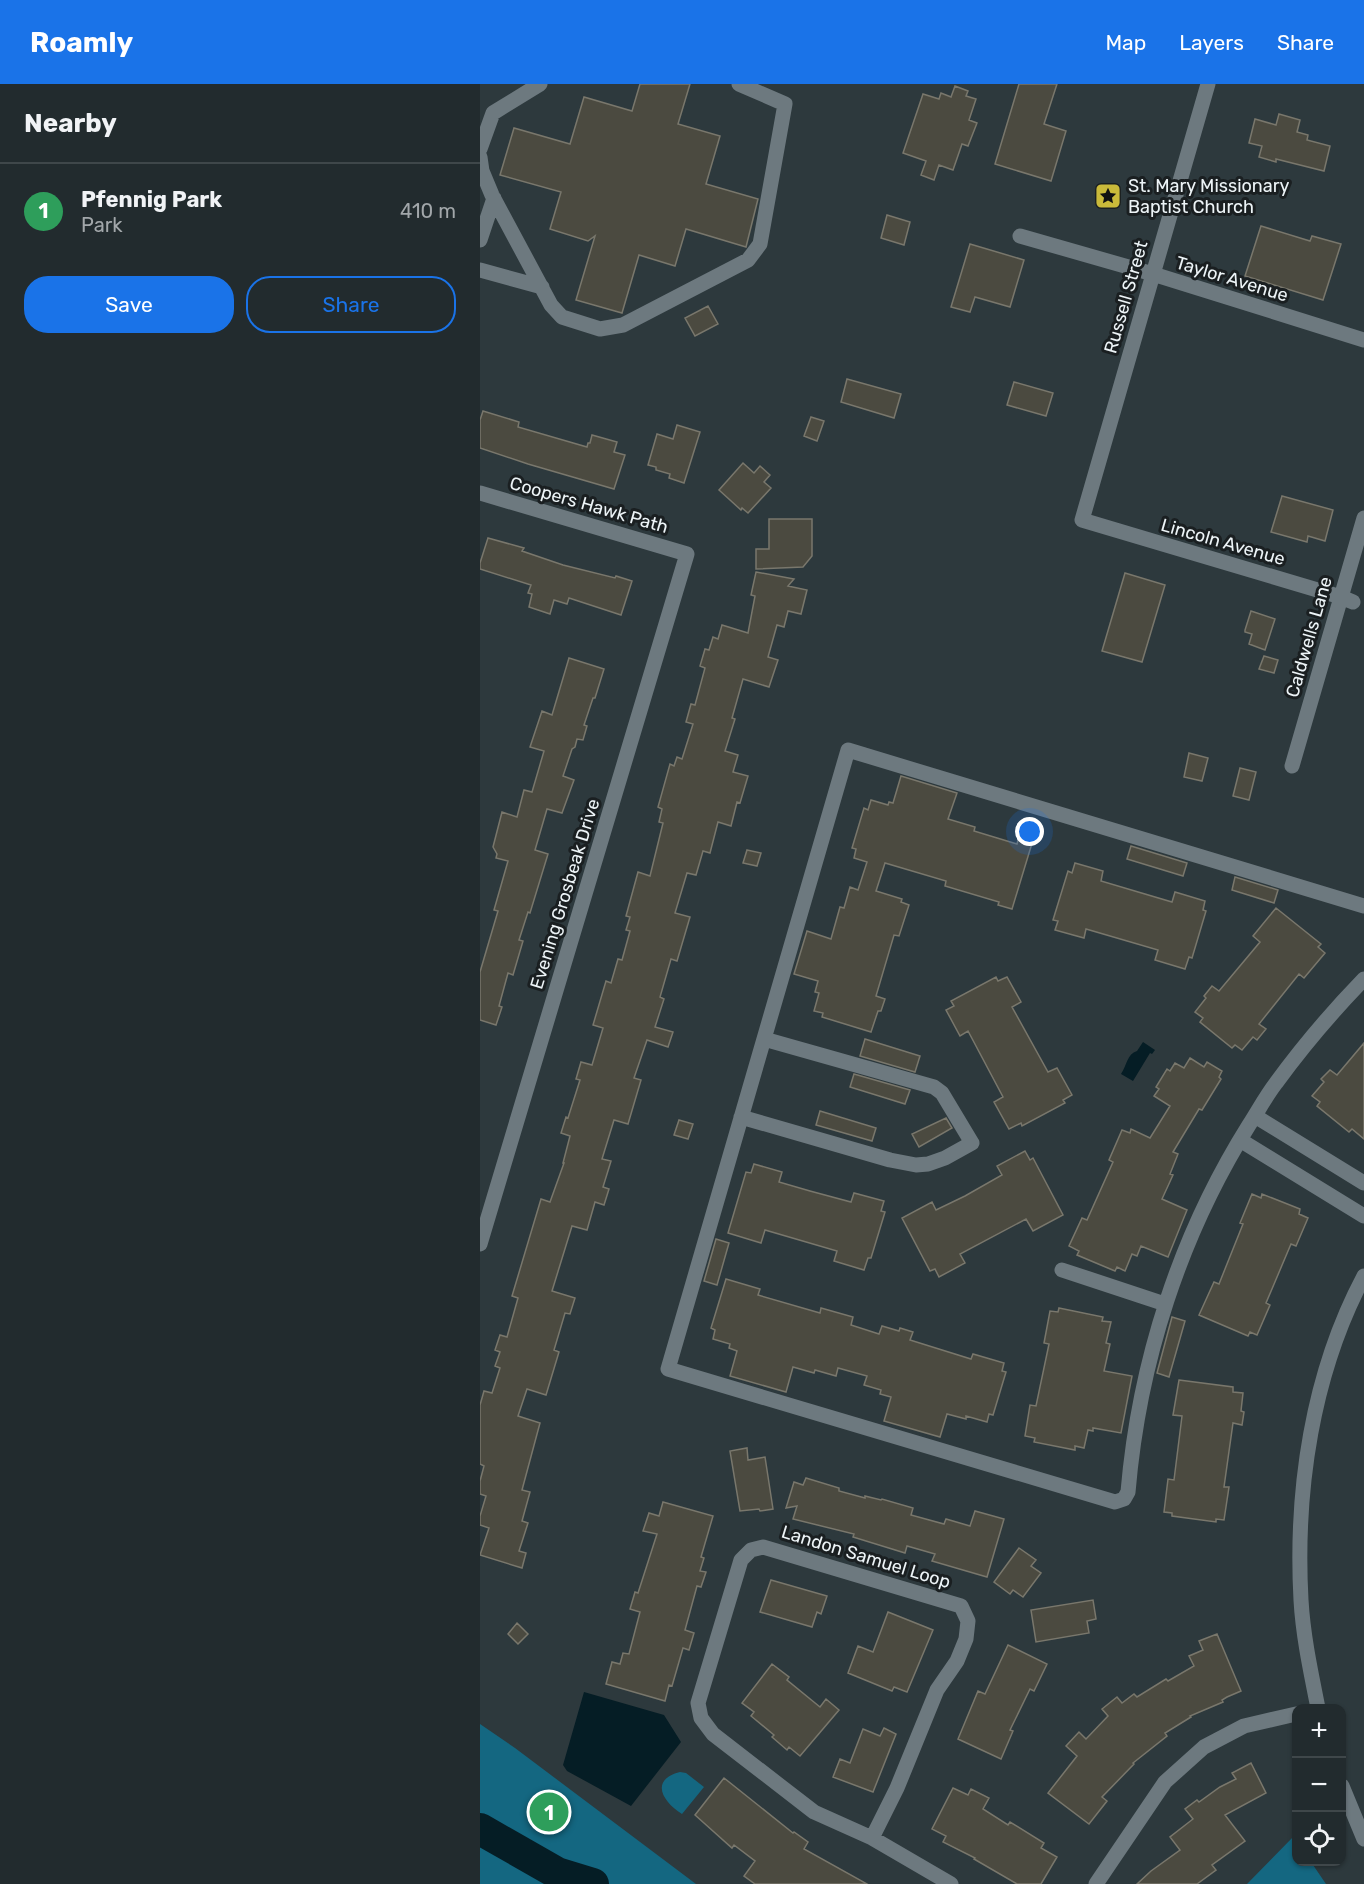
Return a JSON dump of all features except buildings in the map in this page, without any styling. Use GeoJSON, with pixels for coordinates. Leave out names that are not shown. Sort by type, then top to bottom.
{"type":"FeatureCollection","features":[{"type":"Feature","properties":{"kind":"street"},"geometry":{"type":"LineString","coordinates":[[480,149],[493,113],[540,84]]}},
{"type":"Feature","properties":{"kind":"street"},"geometry":{"type":"LineString","coordinates":[[480,157],[482,171],[494,198],[551,305],[562,317],[600,329],[623,325],[748,260],[760,244],[785,104],[739,84]]}},
{"type":"Feature","properties":{"kind":"street","name":"Russell Street"},"geometry":{"type":"LineString","coordinates":[[1082,520],[1208,84]]}},
{"type":"Feature","properties":{"kind":"street"},"geometry":{"type":"LineString","coordinates":[[480,240],[494,198]]}},
{"type":"Feature","properties":{"kind":"street","name":"Taylor Avenue"},"geometry":{"type":"LineString","coordinates":[[1020,236],[1153,274],[1364,340]]}},
{"type":"Feature","properties":{"kind":"street"},"geometry":{"type":"LineString","coordinates":[[480,270],[542,287]]}},
{"type":"Feature","properties":{"kind":"street","name":"Coopers Hawk Path"},"geometry":{"type":"LineString","coordinates":[[480,493],[687,554]]}},
{"type":"Feature","properties":{"kind":"street","name":"Caldwells Lane"},"geometry":{"type":"LineString","coordinates":[[1292,766],[1347,599],[1364,518]]}},
{"type":"Feature","properties":{"kind":"street","name":"Lincoln Avenue"},"geometry":{"type":"LineString","coordinates":[[1082,520],[1347,599]]}},
{"type":"Feature","properties":{"kind":"street","name":"Evening Grosbeak Drive"},"geometry":{"type":"LineString","coordinates":[[480,1244],[687,554]]}},
{"type":"Feature","properties":{"kind":"street"},"geometry":{"type":"LineString","coordinates":[[1364,906],[848,750],[668,1369],[1114,1502],[1124,1499],[1128,1492],[1141,1395],[1166,1304],[1192,1233],[1229,1156],[1275,1084],[1327,1017],[1364,979]]}},
{"type":"Feature","properties":{"kind":"street"},"geometry":{"type":"LineString","coordinates":[[741,1118],[890,1160],[916,1165],[945,1158],[972,1143],[951,1105],[934,1087],[764,1039]]}},
{"type":"Feature","properties":{"kind":"street"},"geometry":{"type":"LineString","coordinates":[[1255,1116],[1364,1183]]}},
{"type":"Feature","properties":{"kind":"street"},"geometry":{"type":"LineString","coordinates":[[1240,1140],[1364,1216]]}},
{"type":"Feature","properties":{"kind":"street"},"geometry":{"type":"LineString","coordinates":[[1062,1270],[1166,1304]]}},
{"type":"Feature","properties":{"kind":"street"},"geometry":{"type":"LineString","coordinates":[[1316,1704],[1301,1602],[1300,1510],[1309,1445],[1320,1396],[1334,1345],[1364,1276]]}},
{"type":"Feature","properties":{"kind":"street","name":"Landon Samuel Loop"},"geometry":{"type":"LineString","coordinates":[[872,1838],[897,1788],[937,1690],[957,1661],[966,1639],[968,1621],[961,1606],[763,1547],[751,1550],[741,1560],[698,1703],[701,1718],[713,1734],[814,1812],[872,1838],[951,1884]]}},
{"type":"Feature","properties":{"kind":"street"},"geometry":{"type":"LineString","coordinates":[[1096,1884],[1164,1782],[1204,1747],[1244,1726],[1292,1715]]}},
{"type":"Feature","properties":{"kind":"street"},"geometry":{"type":"LineString","coordinates":[[1346,1798],[1364,1839]]}},
{"type":"Feature","properties":{"kind":"shaded area"},"geometry":{"type":"Polygon","coordinates":[[[1143,1042],[1155,1050],[1152,1054],[1150,1053],[1133,1081],[1121,1074],[1129,1057],[1143,1042]]]}},
{"type":"Feature","properties":{"kind":"shaded area"},"geometry":{"type":"Polygon","coordinates":[[[584,1692],[664,1715],[681,1742],[631,1806],[567,1771],[563,1765],[584,1692]]]}},
{"type":"Feature","properties":{"kind":"shaded area"},"geometry":{"type":"Polygon","coordinates":[[[480,1724],[515,1748],[696,1884],[480,1884],[480,1724]]]}},
{"type":"Feature","properties":{"kind":"shaded area"},"geometry":{"type":"Polygon","coordinates":[[[680,1772],[686,1773],[704,1787],[682,1814],[669,1804],[662,1792],[665,1780],[680,1772]]]}},
{"type":"Feature","properties":{"kind":"shaded area"},"geometry":{"type":"Polygon","coordinates":[[[1292,1838],[1292,1866],[1314,1866],[1326,1884],[1247,1884],[1292,1838]]]}},
{"type":"Feature","properties":{"kind":"waterway"},"geometry":{"type":"LineString","coordinates":[[480,1829],[557,1873],[593,1884]]}},
{"type":"Feature","properties":{"kind":"place","name":"St. Mary Missionary Baptist Church"},"geometry":{"type":"Point","coordinates":[1108,196]}},
{"type":"Feature","properties":{"kind":"place","name":"Pfennig Park"},"geometry":{"type":"Point","coordinates":[549,1812]}}]}
